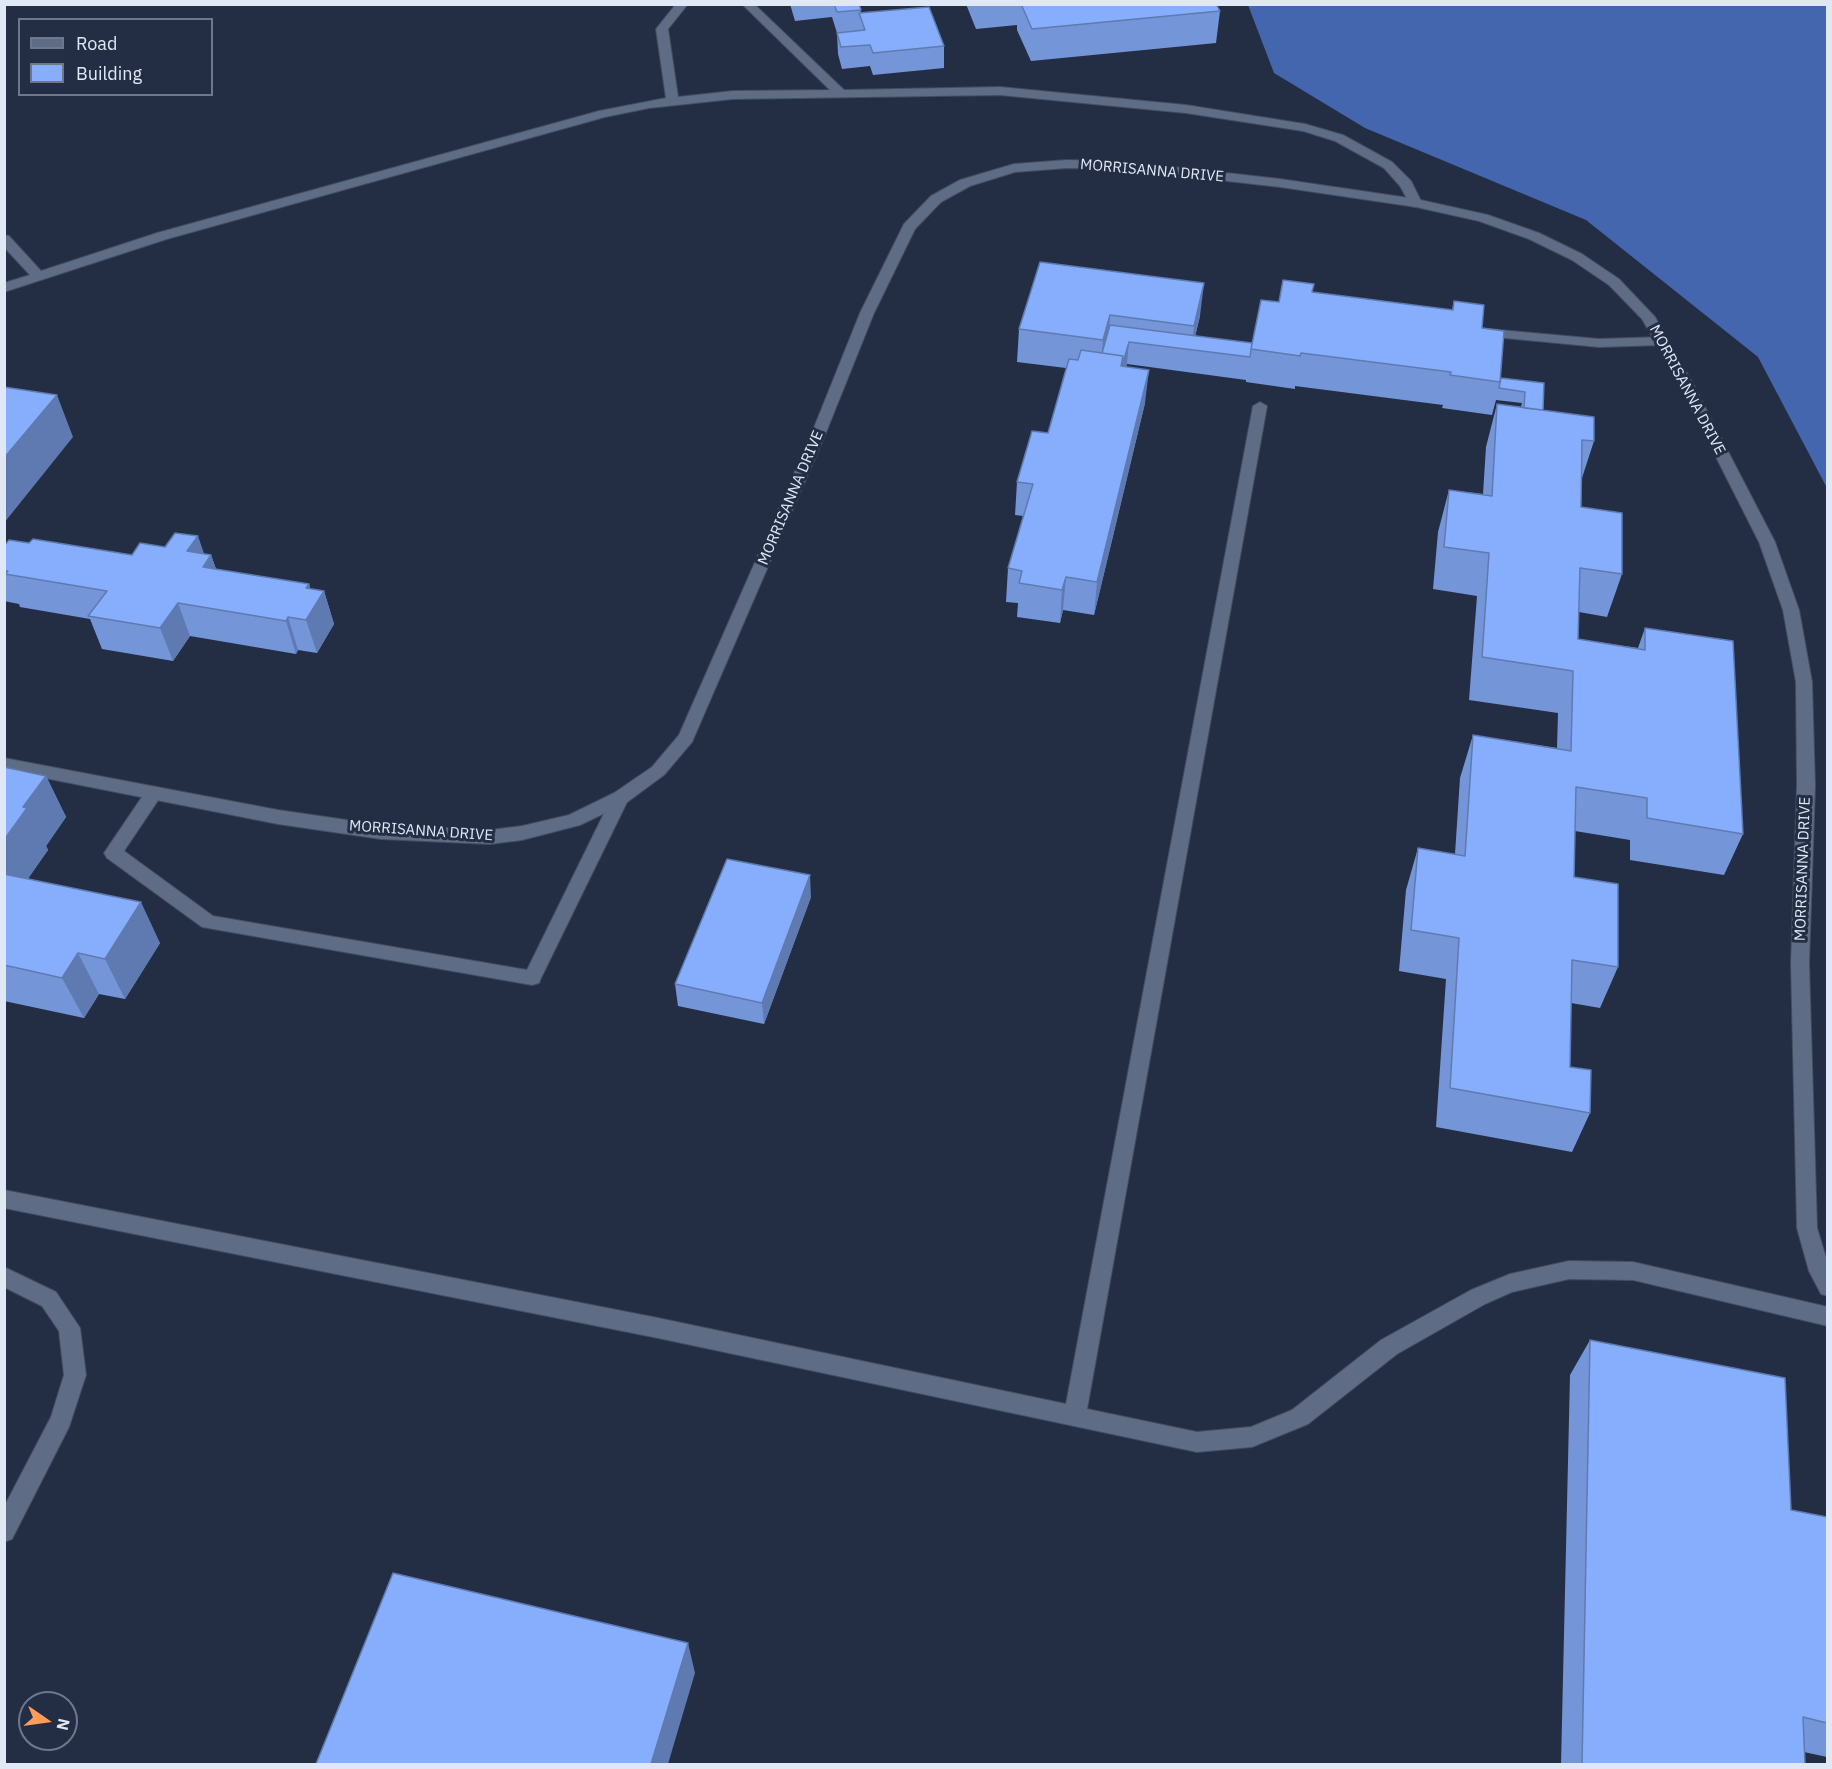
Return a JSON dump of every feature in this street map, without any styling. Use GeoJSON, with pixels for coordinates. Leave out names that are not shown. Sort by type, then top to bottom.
{"type":"FeatureCollection","features":[{"type":"Feature","properties":{"kind":"street"},"geometry":{"type":"LineString","coordinates":[[673,102],[662,29],[683,4]]}},
{"type":"Feature","properties":{"kind":"street"},"geometry":{"type":"LineString","coordinates":[[747,4],[840,93]]}},
{"type":"Feature","properties":{"kind":"street"},"geometry":{"type":"LineString","coordinates":[[4,288],[162,236],[591,117],[673,102],[733,95],[1000,91],[1084,97],[1186,109],[1305,128],[1363,149],[1388,165],[1406,184],[1416,203]]}},
{"type":"Feature","properties":{"kind":"street","name":"MORRISANNA DRIVE"},"geometry":{"type":"LineString","coordinates":[[4,764],[278,817],[381,832],[490,837],[522,833],[574,820],[620,798],[658,771],[686,738],[818,435],[867,313],[909,227],[936,199],[965,183],[1014,168],[1067,164],[1121,165],[1280,183],[1416,203],[1483,218],[1534,236],[1577,257],[1614,282],[1648,317],[1767,542],[1791,610],[1804,682],[1806,786],[1800,963],[1807,1228],[1819,1272],[1827,1287]]}},
{"type":"Feature","properties":{"kind":"street"},"geometry":{"type":"LineString","coordinates":[[4,239],[38,276]]}},
{"type":"Feature","properties":{"kind":"street"},"geometry":{"type":"LineString","coordinates":[[1469,331],[1599,343],[1662,341]]}},
{"type":"Feature","properties":{"kind":"street"},"geometry":{"type":"LineString","coordinates":[[1075,1417],[1260,406]]}},
{"type":"Feature","properties":{"kind":"street"},"geometry":{"type":"LineString","coordinates":[[154,793],[113,853],[208,922],[532,978],[620,798]]}},
{"type":"Feature","properties":{"kind":"street"},"geometry":{"type":"LineString","coordinates":[[4,1199],[646,1325],[1197,1442],[1252,1437],[1300,1417],[1389,1347],[1478,1297],[1510,1283],[1569,1270],[1633,1271],[1827,1317]]}},
{"type":"Feature","properties":{"kind":"street"},"geometry":{"type":"LineString","coordinates":[[4,1276],[49,1299],[69,1328],[75,1375],[61,1420],[4,1531]]}},
{"type":"Feature","properties":{"kind":"shaded area"},"geometry":{"type":"Polygon","coordinates":[[[1248,5],[1827,5],[1827,488],[1758,357],[1586,220],[1365,128],[1274,73],[1248,5]]]}},
{"type":"Feature","properties":{"kind":"building"},"geometry":{"type":"Polygon","coordinates":[[[834,4],[859,4],[861,10],[837,12],[834,4]]]}},
{"type":"Feature","properties":{"kind":"building"},"geometry":{"type":"Polygon","coordinates":[[[1021,4],[1216,4],[1220,11],[1032,29],[1021,4]]]}},
{"type":"Feature","properties":{"kind":"building"},"geometry":{"type":"Polygon","coordinates":[[[929,7],[944,46],[873,53],[870,45],[841,47],[837,33],[865,30],[859,13],[929,7]]]}},
{"type":"Feature","properties":{"kind":"building"},"geometry":{"type":"Polygon","coordinates":[[[1040,262],[1204,283],[1194,326],[1110,315],[1103,340],[1019,329],[1040,262]]]}},
{"type":"Feature","properties":{"kind":"building"},"geometry":{"type":"Polygon","coordinates":[[[1283,280],[1314,284],[1312,292],[1453,310],[1454,301],[1484,305],[1482,328],[1504,331],[1500,382],[1450,375],[1451,372],[1251,349],[1261,300],[1279,302],[1283,280]]]}},
{"type":"Feature","properties":{"kind":"building"},"geometry":{"type":"Polygon","coordinates":[[[1110,325],[1252,343],[1250,357],[1129,342],[1122,366],[1123,356],[1102,353],[1110,325]]]}},
{"type":"Feature","properties":{"kind":"building"},"geometry":{"type":"Polygon","coordinates":[[[1081,350],[1123,356],[1121,366],[1149,370],[1097,582],[1066,577],[1062,590],[1019,583],[1022,571],[1008,568],[1033,484],[1017,482],[1032,431],[1048,433],[1069,359],[1078,360],[1081,350]]]}},
{"type":"Feature","properties":{"kind":"building"},"geometry":{"type":"Polygon","coordinates":[[[1501,378],[1544,383],[1543,410],[1524,408],[1525,392],[1499,388],[1501,378]]]}},
{"type":"Feature","properties":{"kind":"building"},"geometry":{"type":"Polygon","coordinates":[[[4,387],[57,395],[4,458],[4,387]]]}},
{"type":"Feature","properties":{"kind":"building"},"geometry":{"type":"Polygon","coordinates":[[[1497,404],[1594,417],[1594,441],[1582,440],[1581,507],[1622,513],[1622,574],[1580,568],[1578,639],[1645,650],[1645,628],[1733,641],[1743,834],[1647,818],[1647,798],[1576,787],[1574,877],[1618,884],[1618,967],[1572,960],[1570,1067],[1591,1070],[1590,1113],[1450,1088],[1459,938],[1411,930],[1418,848],[1465,856],[1473,735],[1571,751],[1573,671],[1482,657],[1489,553],[1444,547],[1449,490],[1492,496],[1497,404]]]}},
{"type":"Feature","properties":{"kind":"building"},"geometry":{"type":"Polygon","coordinates":[[[175,533],[198,536],[187,551],[211,555],[203,567],[309,584],[306,588],[324,591],[306,620],[288,617],[286,621],[178,603],[160,628],[88,616],[107,591],[5,574],[8,571],[4,571],[4,546],[9,540],[29,543],[33,539],[132,555],[140,543],[165,547],[175,533]]]}},
{"type":"Feature","properties":{"kind":"building"},"geometry":{"type":"Polygon","coordinates":[[[4,767],[46,776],[23,807],[27,808],[4,840],[4,767]]]}},
{"type":"Feature","properties":{"kind":"building"},"geometry":{"type":"Polygon","coordinates":[[[727,859],[810,875],[762,1003],[675,984],[727,859]]]}},
{"type":"Feature","properties":{"kind":"building"},"geometry":{"type":"Polygon","coordinates":[[[4,874],[141,902],[105,959],[78,953],[62,978],[4,965],[4,874]]]}},
{"type":"Feature","properties":{"kind":"building"},"geometry":{"type":"Polygon","coordinates":[[[1590,1340],[1785,1378],[1791,1510],[1827,1517],[1827,1723],[1803,1717],[1805,1764],[1582,1764],[1590,1340]]]}},
{"type":"Feature","properties":{"kind":"building"},"geometry":{"type":"Polygon","coordinates":[[[393,1573],[688,1643],[651,1764],[316,1764],[393,1573]]]}}]}
